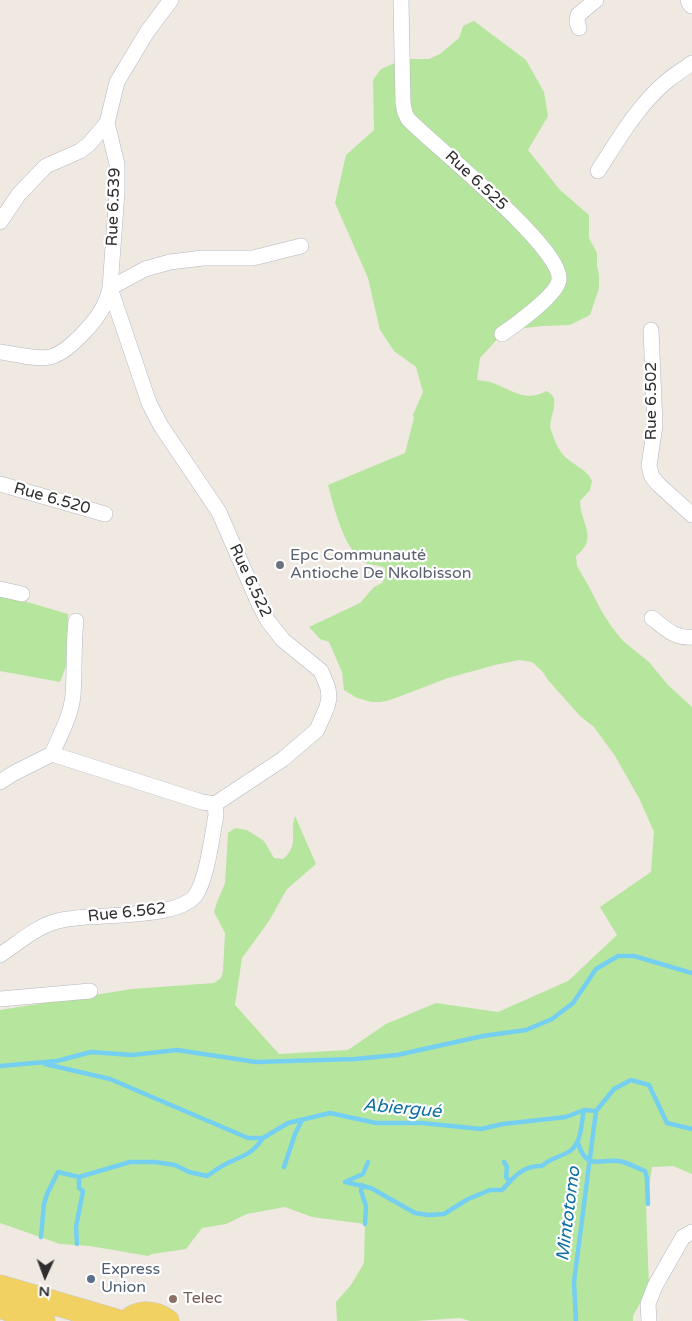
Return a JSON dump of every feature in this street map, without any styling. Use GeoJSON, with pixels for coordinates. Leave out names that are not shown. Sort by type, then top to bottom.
{"type":"FeatureCollection","features":[{"type":"Feature","properties":{"kind":"main road"},"geometry":{"type":"LineString","coordinates":[[0,1287],[116,1321]]}},
{"type":"Feature","properties":{"kind":"main road"},"geometry":{"type":"LineString","coordinates":[[0,1306],[43,1321]]}},
{"type":"Feature","properties":{"kind":"main road"},"geometry":{"type":"LineString","coordinates":[[128,1321],[138,1315],[146,1314],[162,1317],[167,1321]]}},
{"type":"Feature","properties":{"kind":"street","name":"Rue 6.539"},"geometry":{"type":"LineString","coordinates":[[0,352],[44,358],[63,352],[99,313],[105,303],[110,288],[117,192],[117,164],[107,123],[117,82],[147,32],[171,0]]}},
{"type":"Feature","properties":{"kind":"street","name":"Rue 6.525"},"geometry":{"type":"LineString","coordinates":[[401,0],[404,103],[408,119],[459,164],[513,216],[546,252],[559,273],[560,279],[556,290],[502,334]]}},
{"type":"Feature","properties":{"kind":"street"},"geometry":{"type":"LineString","coordinates":[[579,28],[577,22],[578,15],[596,0]]}},
{"type":"Feature","properties":{"kind":"street"},"geometry":{"type":"LineString","coordinates":[[690,0],[692,4]]}},
{"type":"Feature","properties":{"kind":"street"},"geometry":{"type":"LineString","coordinates":[[598,171],[623,132],[642,108],[666,82],[692,63]]}},
{"type":"Feature","properties":{"kind":"street"},"geometry":{"type":"LineString","coordinates":[[0,222],[19,194],[46,166],[80,151],[89,144],[107,123]]}},
{"type":"Feature","properties":{"kind":"street"},"geometry":{"type":"LineString","coordinates":[[110,288],[145,269],[170,262],[203,258],[253,258],[301,246]]}},
{"type":"Feature","properties":{"kind":"street","name":"Rue 6.522"},"geometry":{"type":"LineString","coordinates":[[110,288],[149,402],[161,426],[220,512],[268,621],[283,640],[321,671],[328,688],[329,698],[327,707],[317,730],[283,759],[214,804]]}},
{"type":"Feature","properties":{"kind":"street","name":"Rue 6.502"},"geometry":{"type":"LineString","coordinates":[[652,330],[656,425],[649,466],[652,476],[659,485],[692,515]]}},
{"type":"Feature","properties":{"kind":"street","name":"Rue 6.520"},"geometry":{"type":"LineString","coordinates":[[0,484],[105,514]]}},
{"type":"Feature","properties":{"kind":"street"},"geometry":{"type":"LineString","coordinates":[[0,589],[22,594]]}},
{"type":"Feature","properties":{"kind":"street"},"geometry":{"type":"LineString","coordinates":[[652,618],[671,633],[678,636],[692,637]]}},
{"type":"Feature","properties":{"kind":"street"},"geometry":{"type":"LineString","coordinates":[[0,782],[52,754],[70,712],[73,696],[76,621]]}},
{"type":"Feature","properties":{"kind":"street"},"geometry":{"type":"LineString","coordinates":[[52,754],[202,802],[214,804]]}},
{"type":"Feature","properties":{"kind":"street","name":"Rue 6.562"},"geometry":{"type":"LineString","coordinates":[[0,955],[42,926],[62,920],[154,912],[182,906],[194,896],[201,884],[216,815],[214,804]]}},
{"type":"Feature","properties":{"kind":"street"},"geometry":{"type":"LineString","coordinates":[[0,999],[90,991]]}},
{"type":"Feature","properties":{"kind":"street"},"geometry":{"type":"LineString","coordinates":[[649,1321],[648,1304],[655,1286],[683,1237],[692,1232]]}},
{"type":"Feature","properties":{"kind":"green space"},"geometry":{"type":"Polygon","coordinates":[[[474,21],[526,60],[544,92],[548,116],[528,150],[560,190],[589,215],[589,238],[597,253],[599,275],[599,288],[590,315],[570,325],[507,330],[480,358],[477,380],[491,382],[525,396],[532,396],[546,391],[554,398],[550,425],[556,444],[564,456],[586,473],[592,481],[590,490],[580,501],[588,537],[583,549],[576,556],[577,566],[601,610],[623,641],[649,662],[668,685],[692,707],[692,1174],[673,1166],[652,1167],[646,1205],[649,1287],[633,1316],[633,1321],[470,1321],[460,1318],[416,1321],[337,1321],[336,1302],[351,1285],[364,1263],[365,1224],[312,1217],[285,1207],[247,1214],[226,1224],[202,1228],[186,1249],[148,1256],[90,1246],[60,1244],[0,1223],[0,1010],[132,989],[214,983],[221,978],[225,933],[214,912],[225,883],[228,833],[235,828],[247,830],[264,841],[274,858],[283,859],[293,844],[293,822],[295,816],[316,864],[287,889],[269,921],[242,958],[235,1005],[279,1054],[348,1050],[386,1024],[436,1003],[498,1012],[568,981],[617,935],[600,907],[651,872],[654,832],[639,798],[615,756],[594,727],[580,716],[532,662],[519,660],[495,665],[448,678],[390,700],[372,702],[357,698],[344,690],[342,672],[329,642],[320,639],[309,627],[360,603],[374,587],[382,583],[385,577],[385,568],[364,563],[350,546],[340,526],[328,485],[405,453],[414,418],[413,415],[423,392],[416,367],[394,351],[380,330],[368,278],[335,203],[346,155],[374,130],[373,80],[381,69],[404,59],[429,59],[440,54],[459,38],[463,26],[474,21]]]}},
{"type":"Feature","properties":{"kind":"green space"},"geometry":{"type":"Polygon","coordinates":[[[0,594],[68,614],[67,664],[60,682],[0,671],[0,594]]]}},
{"type":"Feature","properties":{"kind":"waterway"},"geometry":{"type":"LineString","coordinates":[[0,1066],[57,1061],[91,1052],[132,1055],[177,1050],[256,1062],[355,1059],[397,1055],[483,1036],[526,1030],[552,1019],[573,1003],[596,969],[618,956],[634,956],[692,973]]}},
{"type":"Feature","properties":{"kind":"waterway","name":"Abiergué"},"geometry":{"type":"LineString","coordinates":[[45,1064],[110,1079],[248,1138],[263,1138],[288,1123],[330,1113],[376,1123],[422,1123],[481,1129],[503,1124],[566,1117],[584,1110],[596,1111],[614,1089],[631,1080],[649,1085],[667,1123],[692,1129]]}},
{"type":"Feature","properties":{"kind":"waterway"},"geometry":{"type":"LineString","coordinates":[[345,1182],[371,1188],[415,1213],[428,1215],[444,1214],[468,1199],[490,1190],[502,1190],[515,1176],[524,1170],[535,1166],[542,1166],[548,1161],[570,1151],[579,1138],[584,1110]]}},
{"type":"Feature","properties":{"kind":"waterway","name":"Mintotomo"},"geometry":{"type":"LineString","coordinates":[[576,1321],[574,1282],[596,1111]]}},
{"type":"Feature","properties":{"kind":"waterway"},"geometry":{"type":"LineString","coordinates":[[284,1167],[295,1134],[302,1120]]}},
{"type":"Feature","properties":{"kind":"waterway"},"geometry":{"type":"LineString","coordinates":[[41,1237],[44,1204],[58,1172],[79,1177],[130,1162],[155,1162],[175,1165],[189,1172],[207,1176],[250,1152],[263,1138]]}},
{"type":"Feature","properties":{"kind":"waterway"},"geometry":{"type":"LineString","coordinates":[[578,1143],[586,1158],[591,1161],[623,1162],[645,1171],[648,1204]]}},
{"type":"Feature","properties":{"kind":"waterway"},"geometry":{"type":"LineString","coordinates":[[347,1181],[363,1174],[368,1162]]}},
{"type":"Feature","properties":{"kind":"waterway"},"geometry":{"type":"LineString","coordinates":[[504,1162],[507,1167],[506,1177],[510,1182]]}},
{"type":"Feature","properties":{"kind":"waterway"},"geometry":{"type":"LineString","coordinates":[[77,1244],[76,1227],[83,1191],[79,1188],[79,1177]]}},
{"type":"Feature","properties":{"kind":"waterway"},"geometry":{"type":"LineString","coordinates":[[362,1185],[361,1191],[366,1206],[365,1224]]}},
{"type":"Feature","properties":{"kind":"place","name":"Epc Communauté Antioche De Nkolbisson"},"geometry":{"type":"Point","coordinates":[280,565]}},
{"type":"Feature","properties":{"kind":"place","name":"Express Union"},"geometry":{"type":"Point","coordinates":[91,1279]}},
{"type":"Feature","properties":{"kind":"place","name":"Telec"},"geometry":{"type":"Point","coordinates":[173,1299]}}]}
